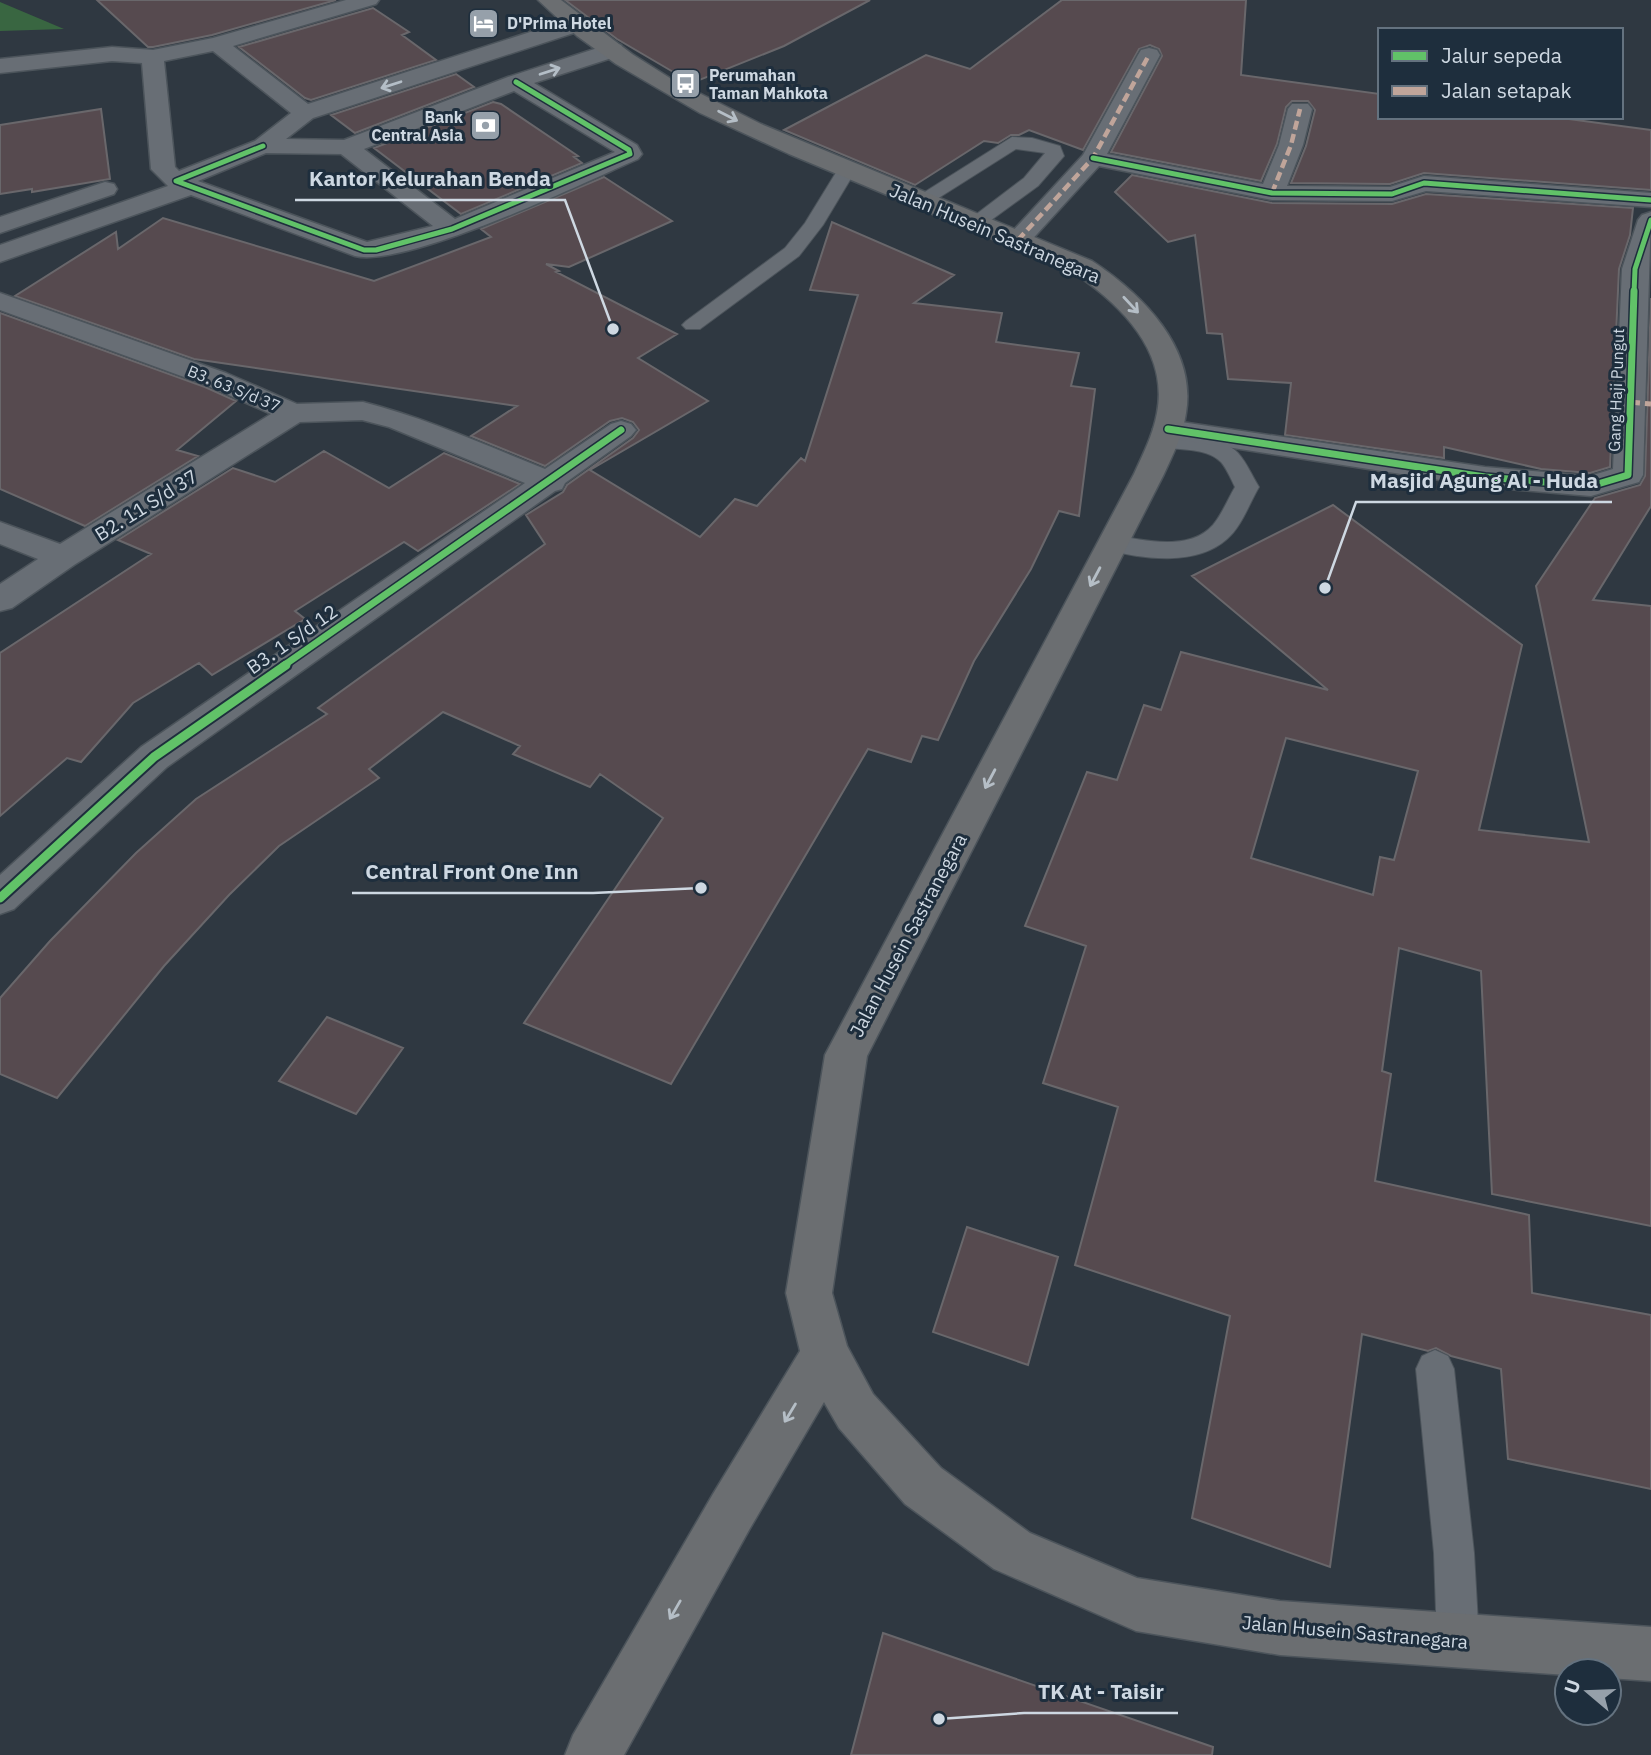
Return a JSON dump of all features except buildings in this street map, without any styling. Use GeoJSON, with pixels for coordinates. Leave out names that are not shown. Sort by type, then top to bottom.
{"type":"FeatureCollection","features":[{"type":"Feature","properties":{"kind":"main road","name":"Jalan Husein Sastranegara"},"geometry":{"type":"LineString","coordinates":[[561,12],[613,50],[702,104],[847,170],[1083,267],[1113,285],[1147,323],[1163,353],[1173,393],[1166,435],[1113,544],[846,1055],[808,1293],[825,1355],[856,1411],[923,1486],[1012,1550],[1136,1604],[1280,1629],[1651,1654]]}},
{"type":"Feature","properties":{"kind":"main road"},"geometry":{"type":"LineString","coordinates":[[593,1755],[731,1512],[825,1355]]}},
{"type":"Feature","properties":{"kind":"street"},"geometry":{"type":"LineString","coordinates":[[0,66],[112,54],[153,57],[217,44],[369,0]]}},
{"type":"Feature","properties":{"kind":"street"},"geometry":{"type":"LineString","coordinates":[[0,254],[177,179],[263,146],[304,113],[561,12]]}},
{"type":"Feature","properties":{"kind":"street"},"geometry":{"type":"LineString","coordinates":[[217,44],[304,113]]}},
{"type":"Feature","properties":{"kind":"street"},"geometry":{"type":"LineString","coordinates":[[263,146],[347,147],[516,82],[613,50]]}},
{"type":"Feature","properties":{"kind":"street"},"geometry":{"type":"LineString","coordinates":[[1018,240],[1093,158],[1129,97],[1149,55]]}},
{"type":"Feature","properties":{"kind":"street"},"geometry":{"type":"LineString","coordinates":[[153,57],[177,179]]}},
{"type":"Feature","properties":{"kind":"street"},"geometry":{"type":"LineString","coordinates":[[0,225],[131,181],[177,179],[364,250],[376,250],[452,229],[630,154],[629,150],[516,82]]}},
{"type":"Feature","properties":{"kind":"street"},"geometry":{"type":"LineString","coordinates":[[1272,193],[1291,145],[1300,109]]}},
{"type":"Feature","properties":{"kind":"street"},"geometry":{"type":"LineString","coordinates":[[347,147],[452,229]]}},
{"type":"Feature","properties":{"kind":"street"},"geometry":{"type":"LineString","coordinates":[[1093,158],[1272,193],[1392,194],[1424,183],[1651,200]]}},
{"type":"Feature","properties":{"kind":"street","name":"Gang Haji Pungut"},"geometry":{"type":"LineString","coordinates":[[1166,435],[1485,477],[1591,486],[1628,475],[1640,403],[1634,269],[1651,220]]}},
{"type":"Feature","properties":{"kind":"street","name":"B3. 63 S/d 37"},"geometry":{"type":"LineString","coordinates":[[0,301],[216,379],[293,412],[363,411],[399,421],[551,482]]}},
{"type":"Feature","properties":{"kind":"street","name":"B2. 11 S/d 37"},"geometry":{"type":"LineString","coordinates":[[0,600],[63,557],[293,412]]}},
{"type":"Feature","properties":{"kind":"street","name":"B3. 1 S/d 12"},"geometry":{"type":"LineString","coordinates":[[0,898],[154,757],[551,482],[621,430]]}},
{"type":"Feature","properties":{"kind":"street"},"geometry":{"type":"LineString","coordinates":[[0,531],[63,557]]}},
{"type":"Feature","properties":{"kind":"lane"},"geometry":{"type":"LineString","coordinates":[[922,200],[1012,143],[1032,144],[1053,150],[1055,156],[1031,182],[976,222]]}},
{"type":"Feature","properties":{"kind":"lane"},"geometry":{"type":"LineString","coordinates":[[693,325],[792,252],[813,225],[847,170]]}},
{"type":"Feature","properties":{"kind":"lane"},"geometry":{"type":"LineString","coordinates":[[1113,544],[1161,549],[1196,547],[1220,533],[1247,487],[1226,454],[1166,435]]}},
{"type":"Feature","properties":{"kind":"lane"},"geometry":{"type":"LineString","coordinates":[[1435,1369],[1454,1553],[1458,1642]]}},
{"type":"Feature","properties":{"kind":"green space"},"geometry":{"type":"Polygon","coordinates":[[[0,2],[64,29],[0,31],[0,2]]]}},
{"type":"Feature","properties":{"kind":"marked path"},"geometry":{"type":"LineString","coordinates":[[1018,240],[1093,158],[1149,55]]}},
{"type":"Feature","properties":{"kind":"marked path"},"geometry":{"type":"LineString","coordinates":[[1272,193],[1291,145],[1300,109]]}},
{"type":"Feature","properties":{"kind":"marked path"},"geometry":{"type":"LineString","coordinates":[[1629,402],[1651,404]]}},
{"type":"Feature","properties":{"kind":"cycle path"},"geometry":{"type":"LineString","coordinates":[[263,146],[176,181],[364,250],[376,250],[452,229],[630,154],[629,150],[516,82]]}},
{"type":"Feature","properties":{"kind":"cycle path"},"geometry":{"type":"LineString","coordinates":[[1093,158],[1272,193],[1392,194],[1424,183],[1651,200]]}},
{"type":"Feature","properties":{"kind":"cycle path"},"geometry":{"type":"LineString","coordinates":[[1168,429],[1485,477],[1591,486],[1628,475],[1635,269],[1651,220]]}},
{"type":"Feature","properties":{"kind":"cycle path"},"geometry":{"type":"LineString","coordinates":[[0,898],[154,757],[621,430]]}},
{"type":"Feature","properties":{"kind":"place","name":"D'Prima Hotel"},"geometry":{"type":"Point","coordinates":[484,23]}},
{"type":"Feature","properties":{"kind":"place","name":"Perumahan Taman Mahkota"},"geometry":{"type":"Point","coordinates":[686,84]}},
{"type":"Feature","properties":{"kind":"place","name":"Bank Central Asia"},"geometry":{"type":"Point","coordinates":[486,126]}},
{"type":"Feature","properties":{"kind":"place","name":"Kantor Kelurahan Benda"},"geometry":{"type":"Point","coordinates":[613,329]}},
{"type":"Feature","properties":{"kind":"place","name":"Masjid Agung Al - Huda"},"geometry":{"type":"Point","coordinates":[1325,588]}},
{"type":"Feature","properties":{"kind":"place","name":"Central Front One Inn"},"geometry":{"type":"Point","coordinates":[701,888]}},
{"type":"Feature","properties":{"kind":"place","name":"TK At - Taisir"},"geometry":{"type":"Point","coordinates":[939,1719]}}]}
